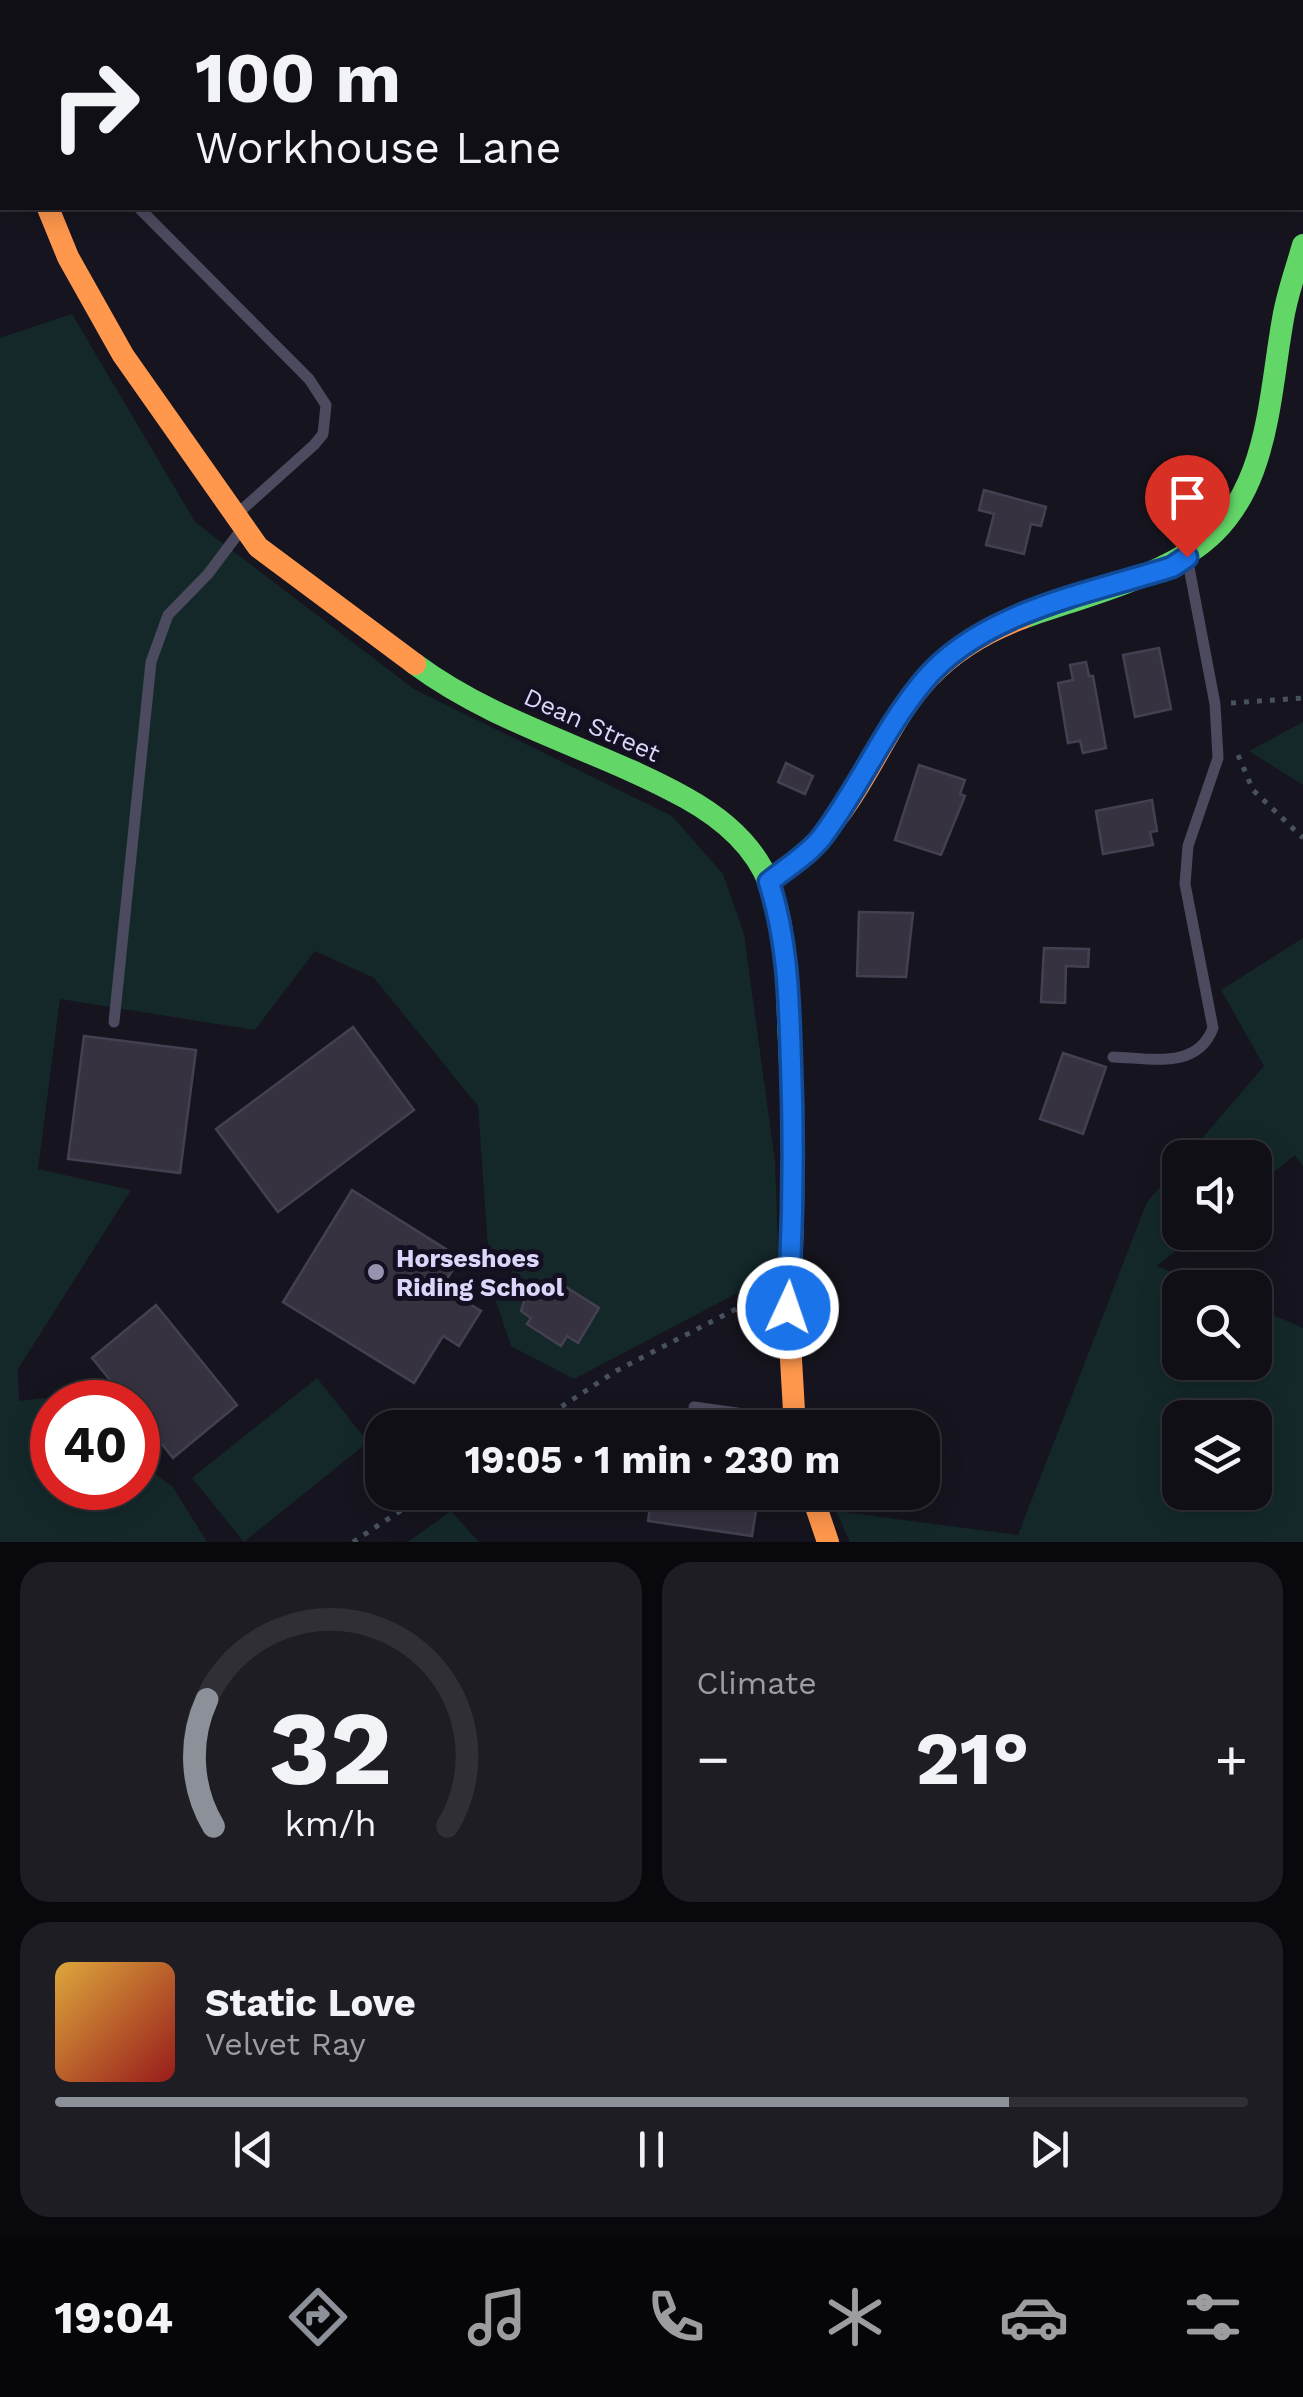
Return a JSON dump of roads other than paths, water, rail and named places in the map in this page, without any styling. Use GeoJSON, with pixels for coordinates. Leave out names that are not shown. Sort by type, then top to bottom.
{"type":"FeatureCollection","features":[{"type":"Feature","properties":{"kind":"street","name":"Dean Street"},"geometry":{"type":"LineString","coordinates":[[49,210],[68,257],[123,355],[258,547],[438,681],[496,713],[686,798],[728,824],[750,848],[769,882],[784,933],[789,997],[795,1183],[790,1281],[794,1410]]}},
{"type":"Feature","properties":{"kind":"street"},"geometry":{"type":"LineString","coordinates":[[769,882],[820,840],[924,680],[966,646],[991,630],[1048,606],[1172,567],[1230,516],[1252,476],[1266,436],[1283,316],[1303,246]]}},
{"type":"Feature","properties":{"kind":"street"},"geometry":{"type":"LineString","coordinates":[[817,1510],[828,1542]]}},
{"type":"Feature","properties":{"kind":"lane"},"geometry":{"type":"LineString","coordinates":[[114,1022],[152,662],[168,615],[208,574],[240,521],[323,434],[326,404],[309,379],[251,316],[141,210]]}},
{"type":"Feature","properties":{"kind":"lane"},"geometry":{"type":"LineString","coordinates":[[1114,1058],[1192,1056],[1208,1043],[1213,1028],[1185,884],[1188,846],[1218,758],[1216,704],[1187,557]]}},
{"type":"Feature","properties":{"kind":"lane"},"geometry":{"type":"LineString","coordinates":[[694,1407],[712,1410]]}},
{"type":"Feature","properties":{"kind":"place","name":"Horseshoes Riding School"},"geometry":{"type":"Point","coordinates":[376,1272]}}]}
